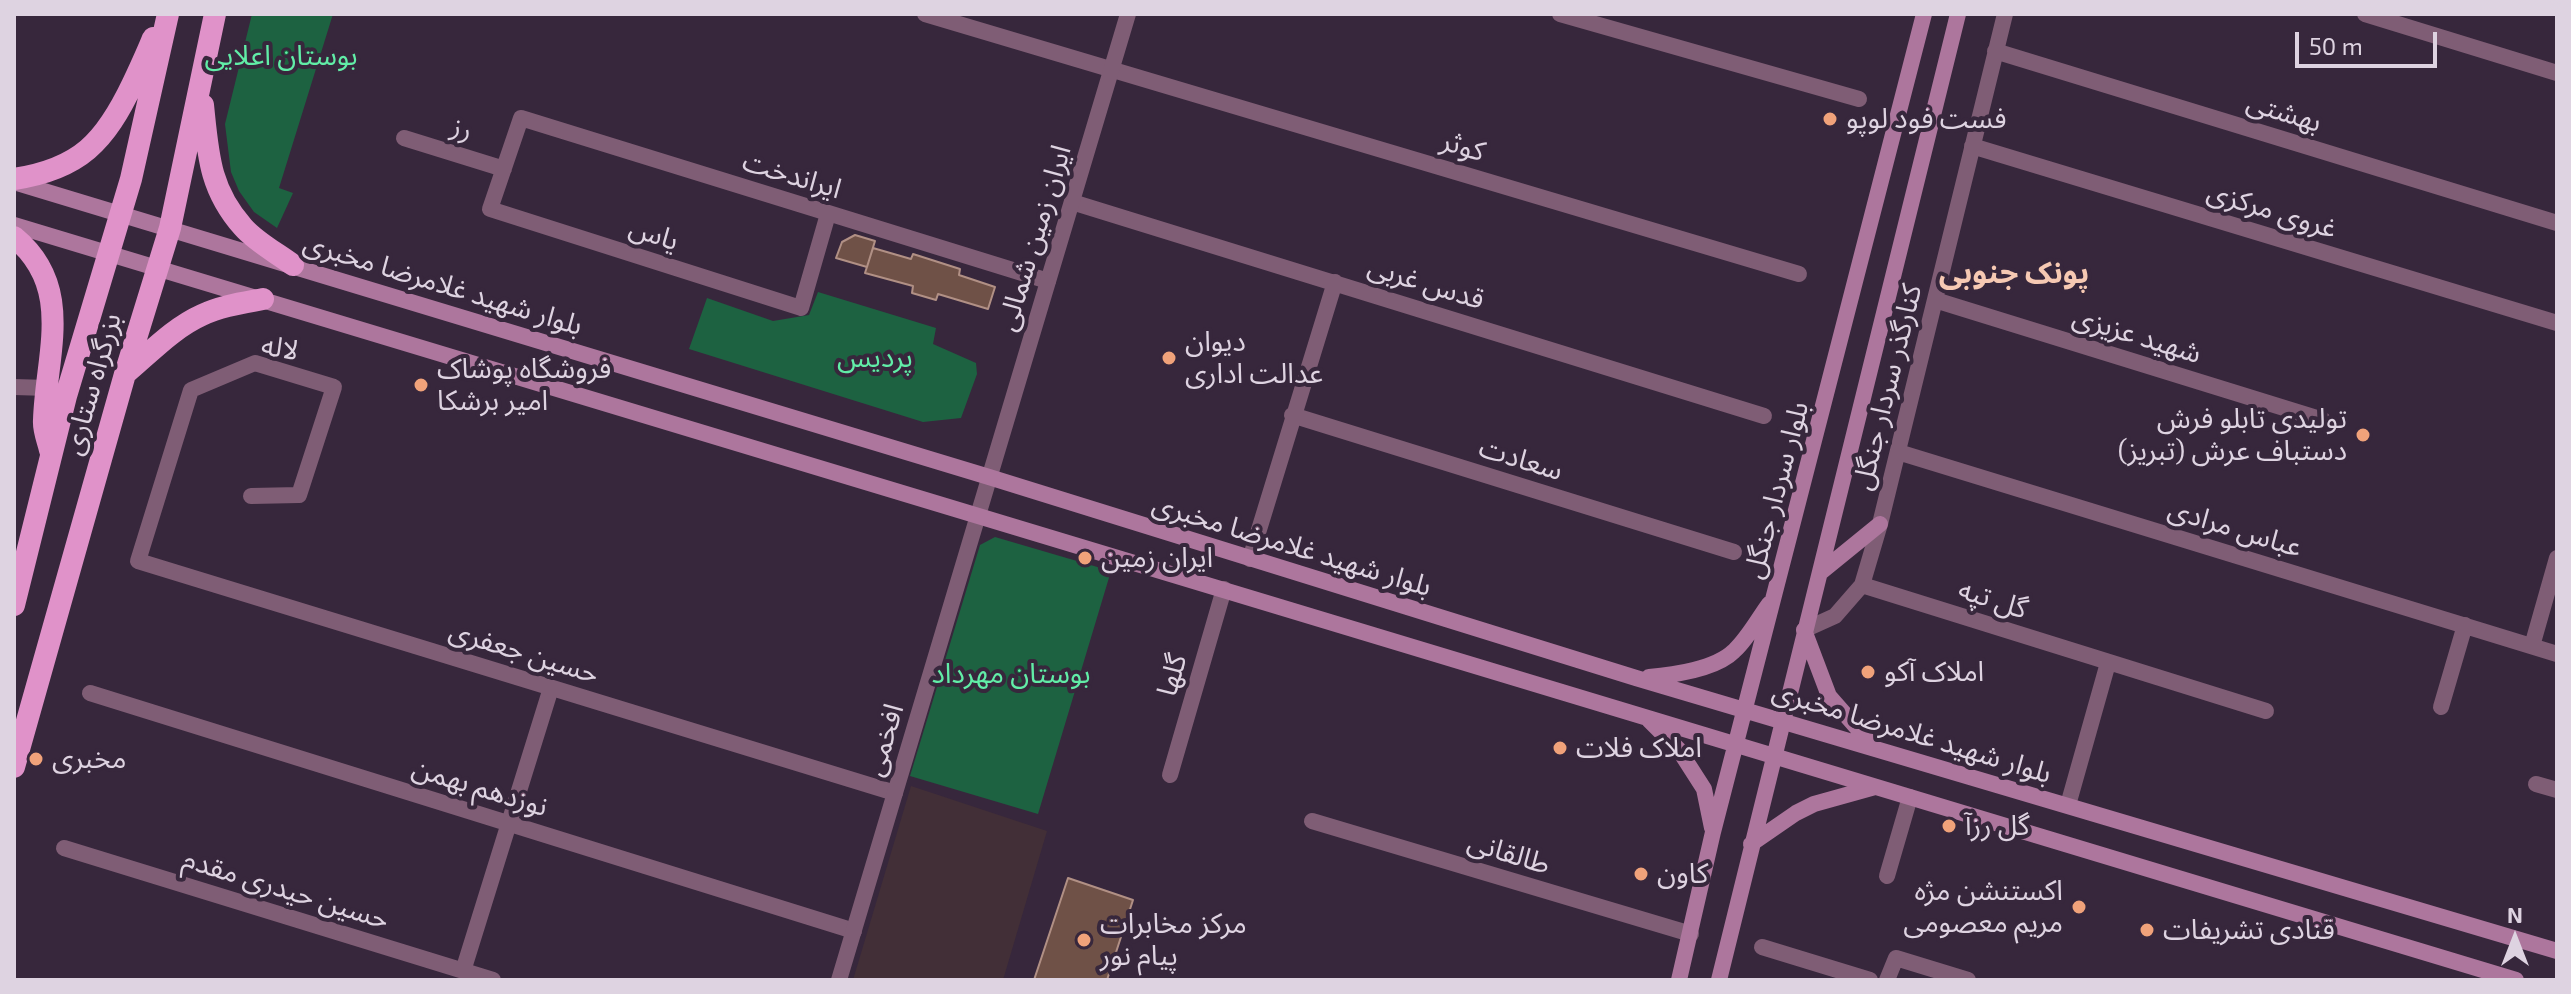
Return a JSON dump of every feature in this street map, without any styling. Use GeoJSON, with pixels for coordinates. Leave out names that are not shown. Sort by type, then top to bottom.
{"type":"FeatureCollection","features":[{"type":"Feature","properties":{"kind":"highway"},"geometry":{"type":"LineString","coordinates":[[14,180],[60,168],[82,156],[100,140],[118,116],[162,14]]}},
{"type":"Feature","properties":{"kind":"highway","name":"بزرگراه ستاری"},"geometry":{"type":"LineString","coordinates":[[14,605],[51,456],[131,179],[168,14]]}},
{"type":"Feature","properties":{"kind":"highway","name":"بزرگراه ستاری"},"geometry":{"type":"LineString","coordinates":[[14,767],[125,374],[170,228],[215,14]]}},
{"type":"Feature","properties":{"kind":"highway"},"geometry":{"type":"LineString","coordinates":[[201,77],[208,154],[219,193],[244,229],[293,265]]}},
{"type":"Feature","properties":{"kind":"highway"},"geometry":{"type":"LineString","coordinates":[[14,237],[36,258],[49,292],[54,324],[43,423],[51,456]]}},
{"type":"Feature","properties":{"kind":"highway"},"geometry":{"type":"LineString","coordinates":[[125,374],[179,328],[200,316],[219,308],[263,299]]}},
{"type":"Feature","properties":{"kind":"main road","name":"بلوار سردار جنگل"},"geometry":{"type":"LineString","coordinates":[[1679,980],[1713,832],[1924,14]]}},
{"type":"Feature","properties":{"kind":"main road"},"geometry":{"type":"LineString","coordinates":[[1719,980],[1958,14]]}},
{"type":"Feature","properties":{"kind":"main road","name":"بلوار شهید غلامرضا مخبری"},"geometry":{"type":"LineString","coordinates":[[14,180],[1636,678],[2557,951]]}},
{"type":"Feature","properties":{"kind":"main road"},"geometry":{"type":"LineString","coordinates":[[14,225],[2516,980]]}},
{"type":"Feature","properties":{"kind":"main road"},"geometry":{"type":"LineString","coordinates":[[1821,572],[1880,524]]}},
{"type":"Feature","properties":{"kind":"main road"},"geometry":{"type":"LineString","coordinates":[[1636,678],[1675,675],[1733,653],[1775,597]]}},
{"type":"Feature","properties":{"kind":"main road"},"geometry":{"type":"LineString","coordinates":[[1804,630],[1829,696],[1873,747]]}},
{"type":"Feature","properties":{"kind":"main road"},"geometry":{"type":"LineString","coordinates":[[1645,716],[1679,750],[1704,789],[1713,832]]}},
{"type":"Feature","properties":{"kind":"main road"},"geometry":{"type":"LineString","coordinates":[[1751,844],[1814,804],[1877,787]]}},
{"type":"Feature","properties":{"kind":"street","name":"کوثر"},"geometry":{"type":"LineString","coordinates":[[925,14],[1112,67],[1799,274]]}},
{"type":"Feature","properties":{"kind":"street","name":"ایران زمین شمالی"},"geometry":{"type":"LineString","coordinates":[[978,515],[1128,14]]}},
{"type":"Feature","properties":{"kind":"street"},"geometry":{"type":"LineString","coordinates":[[1560,14],[1859,99]]}},
{"type":"Feature","properties":{"kind":"street","name":"کنارگذر سردار جنگل"},"geometry":{"type":"LineString","coordinates":[[1862,585],[1880,524],[2005,14]]}},
{"type":"Feature","properties":{"kind":"street"},"geometry":{"type":"LineString","coordinates":[[2365,14],[2557,73]]}},
{"type":"Feature","properties":{"kind":"street","name":"بهشتی"},"geometry":{"type":"LineString","coordinates":[[1995,51],[2557,223]]}},
{"type":"Feature","properties":{"kind":"street","name":"یاس"},"geometry":{"type":"LineString","coordinates":[[521,118],[490,209],[801,308],[828,214]]}},
{"type":"Feature","properties":{"kind":"street","name":"ایراندخت"},"geometry":{"type":"LineString","coordinates":[[521,118],[1048,281]]}},
{"type":"Feature","properties":{"kind":"street","name":"رز"},"geometry":{"type":"LineString","coordinates":[[404,138],[504,169]]}},
{"type":"Feature","properties":{"kind":"street","name":"غروی مرکزی"},"geometry":{"type":"LineString","coordinates":[[1972,146],[2557,323]]}},
{"type":"Feature","properties":{"kind":"street","name":"قدس غربی"},"geometry":{"type":"LineString","coordinates":[[1072,202],[1764,416]]}},
{"type":"Feature","properties":{"kind":"street"},"geometry":{"type":"LineString","coordinates":[[1250,559],[1335,282]]}},
{"type":"Feature","properties":{"kind":"street","name":"شهید عزیزی"},"geometry":{"type":"LineString","coordinates":[[1935,300],[2323,420]]}},
{"type":"Feature","properties":{"kind":"street","name":"لاله"},"geometry":{"type":"LineString","coordinates":[[138,561],[191,390],[255,363],[334,387],[299,495],[251,496]]}},
{"type":"Feature","properties":{"kind":"street"},"geometry":{"type":"LineString","coordinates":[[14,387],[48,388]]}},
{"type":"Feature","properties":{"kind":"street","name":"سعادت"},"geometry":{"type":"LineString","coordinates":[[1292,415],[1734,552]]}},
{"type":"Feature","properties":{"kind":"street","name":"عباس مرادی"},"geometry":{"type":"LineString","coordinates":[[1898,452],[2557,654]]}},
{"type":"Feature","properties":{"kind":"street","name":"افخمی"},"geometry":{"type":"LineString","coordinates":[[839,980],[978,515]]}},
{"type":"Feature","properties":{"kind":"street"},"geometry":{"type":"LineString","coordinates":[[2532,646],[2557,558]]}},
{"type":"Feature","properties":{"kind":"street","name":"حسین جعفری"},"geometry":{"type":"LineString","coordinates":[[138,561],[895,793]]}},
{"type":"Feature","properties":{"kind":"street"},"geometry":{"type":"LineString","coordinates":[[1804,630],[1835,616],[1862,585]]}},
{"type":"Feature","properties":{"kind":"street","name":"گل تپه"},"geometry":{"type":"LineString","coordinates":[[1862,585],[2266,711]]}},
{"type":"Feature","properties":{"kind":"street","name":"گلها"},"geometry":{"type":"LineString","coordinates":[[1170,775],[1224,589]]}},
{"type":"Feature","properties":{"kind":"street"},"geometry":{"type":"LineString","coordinates":[[2441,707],[2465,625]]}},
{"type":"Feature","properties":{"kind":"street"},"geometry":{"type":"LineString","coordinates":[[2068,805],[2108,663]]}},
{"type":"Feature","properties":{"kind":"street"},"geometry":{"type":"LineString","coordinates":[[463,971],[551,688]]}},
{"type":"Feature","properties":{"kind":"street","name":"نوزدهم بهمن"},"geometry":{"type":"LineString","coordinates":[[90,693],[854,931]]}},
{"type":"Feature","properties":{"kind":"street"},"geometry":{"type":"LineString","coordinates":[[2536,784],[2557,790]]}},
{"type":"Feature","properties":{"kind":"street"},"geometry":{"type":"LineString","coordinates":[[1887,876],[1910,797]]}},
{"type":"Feature","properties":{"kind":"street","name":"طالقانی"},"geometry":{"type":"LineString","coordinates":[[1312,821],[1691,934]]}},
{"type":"Feature","properties":{"kind":"street","name":"حسین حیدری مقدم"},"geometry":{"type":"LineString","coordinates":[[64,848],[493,980]]}},
{"type":"Feature","properties":{"kind":"street"},"geometry":{"type":"LineString","coordinates":[[1762,947],[1870,980]]}},
{"type":"Feature","properties":{"kind":"street"},"geometry":{"type":"LineString","coordinates":[[1887,980],[1896,958],[1968,980]]}},
{"type":"Feature","properties":{"kind":"shaded area"},"geometry":{"type":"Polygon","coordinates":[[[911,786],[1047,831],[1003,980],[853,980],[911,786]]]}},
{"type":"Feature","properties":{"kind":"green space","name":"بوستان اعلایی"},"geometry":{"type":"Polygon","coordinates":[[[252,14],[333,14],[279,188],[293,193],[277,228],[254,212],[239,191],[231,172],[225,124],[252,14]]]}},
{"type":"Feature","properties":{"kind":"green space","name":"پردیس"},"geometry":{"type":"Polygon","coordinates":[[[818,292],[936,328],[933,344],[976,363],[977,374],[961,418],[923,422],[689,349],[707,298],[773,321],[809,315],[818,292]]]}},
{"type":"Feature","properties":{"kind":"green space","name":"بوستان مهرداد"},"geometry":{"type":"Polygon","coordinates":[[[995,537],[1111,571],[1038,814],[910,776],[980,545],[995,537]]]}},
{"type":"Feature","properties":{"kind":"building"},"geometry":{"type":"Polygon","coordinates":[[[855,235],[875,241],[867,267],[836,258],[842,242],[855,235]]]}},
{"type":"Feature","properties":{"kind":"building"},"geometry":{"type":"Polygon","coordinates":[[[873,248],[911,259],[913,254],[960,269],[959,275],[995,287],[988,309],[938,294],[936,300],[912,293],[913,286],[865,273],[873,248]]]}},
{"type":"Feature","properties":{"kind":"building","name":"مرکز مخابرات پیام نور"},"geometry":{"type":"Polygon","coordinates":[[[1068,878],[1133,900],[1107,980],[1034,980],[1068,878]]]}},
{"type":"Feature","properties":{"kind":"place","name":"فست فود لوپو"},"geometry":{"type":"Point","coordinates":[1830,119]}},
{"type":"Feature","properties":{"kind":"place","name":"دیوان عدالت اداری"},"geometry":{"type":"Point","coordinates":[1169,358]}},
{"type":"Feature","properties":{"kind":"place","name":"فروشگاه پوشاک امیر برشکا"},"geometry":{"type":"Point","coordinates":[421,385]}},
{"type":"Feature","properties":{"kind":"place","name":"تولیدی تابلو فرش دستباف عرش (تبریز)"},"geometry":{"type":"Point","coordinates":[2363,435]}},
{"type":"Feature","properties":{"kind":"place","name":"ایران زمین"},"geometry":{"type":"Point","coordinates":[1085,558]}},
{"type":"Feature","properties":{"kind":"place","name":"املاک آکو"},"geometry":{"type":"Point","coordinates":[1868,672]}},
{"type":"Feature","properties":{"kind":"place","name":"املاک فلات"},"geometry":{"type":"Point","coordinates":[1560,748]}},
{"type":"Feature","properties":{"kind":"place","name":"مخبری"},"geometry":{"type":"Point","coordinates":[36,759]}},
{"type":"Feature","properties":{"kind":"place","name":"گل رزآ"},"geometry":{"type":"Point","coordinates":[1949,826]}},
{"type":"Feature","properties":{"kind":"place","name":"کاون"},"geometry":{"type":"Point","coordinates":[1641,874]}},
{"type":"Feature","properties":{"kind":"place","name":"اکستنشن مژه مریم معصومی"},"geometry":{"type":"Point","coordinates":[2079,907]}},
{"type":"Feature","properties":{"kind":"place","name":"قنادی تشریفات"},"geometry":{"type":"Point","coordinates":[2147,930]}},
{"type":"Feature","properties":{"kind":"place","name":"مرکز مخابرات پیام نور"},"geometry":{"type":"Point","coordinates":[1084,940]}},
{"type":"Feature","properties":{"kind":"district","name":"پونک جنوبی"},"geometry":{"type":"Point","coordinates":[2014,273]}}]}
